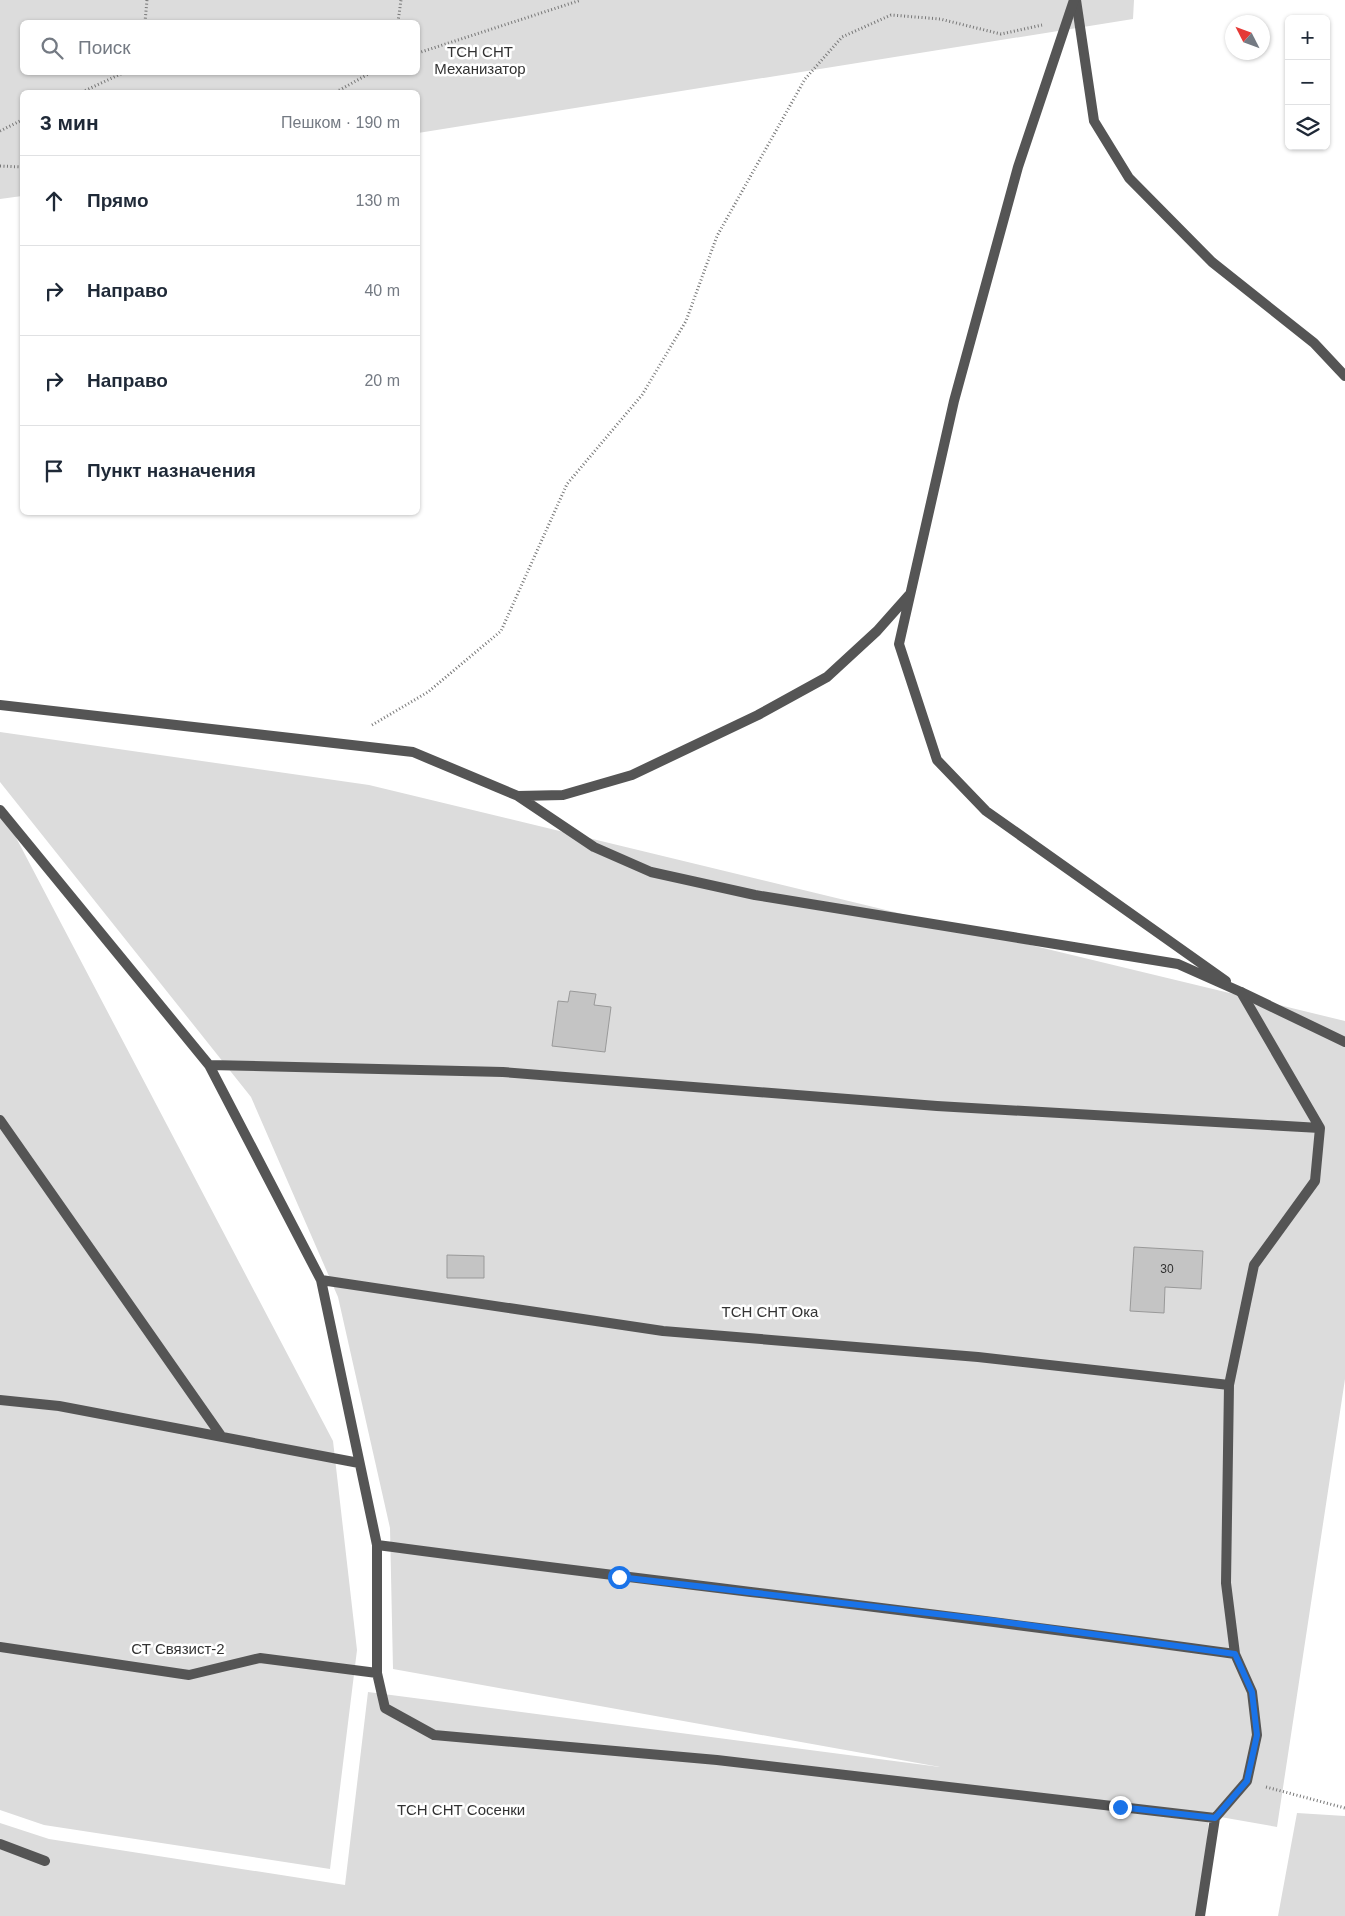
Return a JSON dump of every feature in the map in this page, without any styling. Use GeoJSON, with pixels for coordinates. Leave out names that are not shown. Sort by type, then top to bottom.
{"type":"FeatureCollection","features":[{"type":"Feature","properties":{"kind":"street"},"geometry":{"type":"LineString","coordinates":[[1075,0],[1094,121],[1130,178],[1212,262],[1314,343],[1345,376]]}},
{"type":"Feature","properties":{"kind":"street"},"geometry":{"type":"LineString","coordinates":[[1075,0],[1018,167],[954,401],[899,644],[937,760],[986,811],[1241,992],[1320,1128],[1315,1181],[1254,1264],[1229,1385],[1226,1583],[1235,1654],[1252,1692],[1257,1735],[1247,1781],[1215,1818],[1200,1916]]}},
{"type":"Feature","properties":{"kind":"street"},"geometry":{"type":"LineString","coordinates":[[518,796],[563,795],[632,775],[750,719],[827,677],[877,631],[910,594]]}},
{"type":"Feature","properties":{"kind":"street"},"geometry":{"type":"LineString","coordinates":[[0,705],[343,742],[412,752],[518,796],[594,847],[652,872],[755,895],[1178,964],[1345,1042]]}},
{"type":"Feature","properties":{"kind":"street"},"geometry":{"type":"LineString","coordinates":[[0,810],[209,1065],[321,1280],[378,1545],[376,1673],[386,1708],[434,1735],[717,1760],[1215,1818]]}},
{"type":"Feature","properties":{"kind":"street"},"geometry":{"type":"LineString","coordinates":[[209,1065],[503,1072],[937,1106],[1320,1128]]}},
{"type":"Feature","properties":{"kind":"street"},"geometry":{"type":"LineString","coordinates":[[0,1120],[222,1437]]}},
{"type":"Feature","properties":{"kind":"street"},"geometry":{"type":"LineString","coordinates":[[321,1280],[663,1331],[978,1357],[1229,1385]]}},
{"type":"Feature","properties":{"kind":"street"},"geometry":{"type":"LineString","coordinates":[[0,1400],[59,1406],[359,1462]]}},
{"type":"Feature","properties":{"kind":"street"},"geometry":{"type":"LineString","coordinates":[[378,1545],[656,1582],[997,1621],[1235,1654]]}},
{"type":"Feature","properties":{"kind":"street"},"geometry":{"type":"LineString","coordinates":[[0,1647],[189,1675],[260,1658],[376,1673]]}},
{"type":"Feature","properties":{"kind":"street"},"geometry":{"type":"LineString","coordinates":[[0,1844],[45,1861]]}},
{"type":"Feature","properties":{"kind":"path"},"geometry":{"type":"LineString","coordinates":[[145,20],[147,0]]}},
{"type":"Feature","properties":{"kind":"path"},"geometry":{"type":"LineString","coordinates":[[398,20],[401,0]]}},
{"type":"Feature","properties":{"kind":"path"},"geometry":{"type":"LineString","coordinates":[[420,52],[582,0]]}},
{"type":"Feature","properties":{"kind":"path"},"geometry":{"type":"LineString","coordinates":[[343,742],[428,692],[501,631],[567,484],[642,395],[686,321],[718,236],[805,79],[842,37],[890,15],[940,19],[1001,34],[1040,27],[1046,22]]}},
{"type":"Feature","properties":{"kind":"path"},"geometry":{"type":"LineString","coordinates":[[86,90],[119,75]]}},
{"type":"Feature","properties":{"kind":"path"},"geometry":{"type":"LineString","coordinates":[[340,90],[367,75]]}},
{"type":"Feature","properties":{"kind":"path"},"geometry":{"type":"LineString","coordinates":[[0,131],[20,121]]}},
{"type":"Feature","properties":{"kind":"path"},"geometry":{"type":"LineString","coordinates":[[0,166],[20,167]]}},
{"type":"Feature","properties":{"kind":"path"},"geometry":{"type":"LineString","coordinates":[[1247,1781],[1345,1808]]}},
{"type":"Feature","properties":{"kind":"green space","name":"ТСН СНТ Механизатор"},"geometry":{"type":"Polygon","coordinates":[[[0,0],[1134,0],[1133,19],[420,133],[420,90],[20,90],[20,196],[0,199],[0,0]]]}},
{"type":"Feature","properties":{"kind":"green space","name":"ТСН СНТ Ока"},"geometry":{"type":"Polygon","coordinates":[[[0,732],[369,785],[1345,1021],[1345,1379],[1277,1827],[1209,1815],[1201,1916],[0,1916],[0,1823],[49,1839],[345,1885],[368,1692],[940,1767],[393,1669],[390,1528],[338,1297],[251,1097],[0,782],[0,732]]]}},
{"type":"Feature","properties":{"kind":"green space","name":"СТ Связист-2"},"geometry":{"type":"Polygon","coordinates":[[[0,807],[333,1441],[357,1650],[330,1869],[44,1825],[0,1810],[0,807]]]}},
{"type":"Feature","properties":{"kind":"green space"},"geometry":{"type":"Polygon","coordinates":[[[1297,1813],[1345,1816],[1345,1916],[1278,1916],[1297,1813]]]}},
{"type":"Feature","properties":{"kind":"building"},"geometry":{"type":"Polygon","coordinates":[[[570,991],[596,994],[594,1005],[611,1007],[605,1052],[552,1046],[558,1001],[568,1002],[570,991]]]}},
{"type":"Feature","properties":{"kind":"building"},"geometry":{"type":"Polygon","coordinates":[[[1134,1247],[1203,1251],[1201,1289],[1165,1287],[1164,1313],[1130,1311],[1134,1247]]]}},
{"type":"Feature","properties":{"kind":"building"},"geometry":{"type":"Polygon","coordinates":[[[447,1255],[484,1256],[484,1278],[447,1278],[447,1255]]]}},
{"type":"Feature","properties":{"kind":"route"},"geometry":{"type":"LineString","coordinates":[[619,1577],[997,1621],[1235,1654],[1252,1692],[1257,1735],[1247,1781],[1215,1818],[1120,1807]]}},
{"type":"Feature","properties":{"kind":"park label","name":"ТСН СНТ Сосенки"},"geometry":{"type":"Point","coordinates":[461,1810]}}]}
